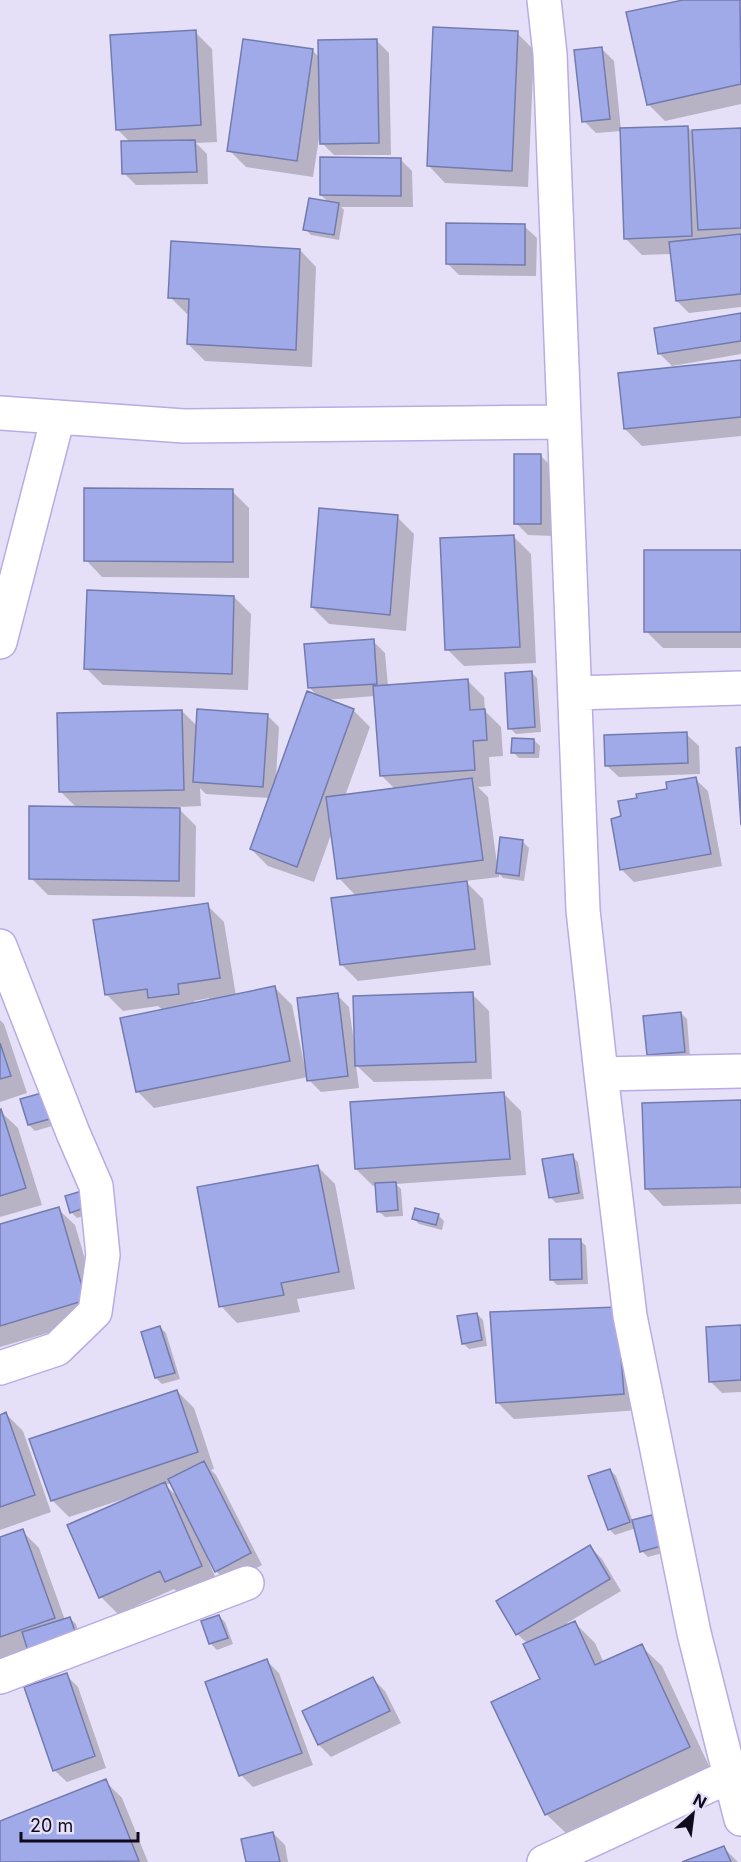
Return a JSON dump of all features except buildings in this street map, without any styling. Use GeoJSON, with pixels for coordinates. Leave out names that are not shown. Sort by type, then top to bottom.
{"type":"FeatureCollection","features":[{"type":"Feature","properties":{"kind":"street"},"geometry":{"type":"LineString","coordinates":[[544,0],[550,54],[583,910],[630,1316],[693,1633],[741,1819]]}},
{"type":"Feature","properties":{"kind":"street"},"geometry":{"type":"LineString","coordinates":[[0,413],[184,426],[564,422]]}},
{"type":"Feature","properties":{"kind":"street"},"geometry":{"type":"LineString","coordinates":[[0,642],[58,417]]}},
{"type":"Feature","properties":{"kind":"street"},"geometry":{"type":"LineString","coordinates":[[575,693],[741,688]]}},
{"type":"Feature","properties":{"kind":"street"},"geometry":{"type":"LineString","coordinates":[[0,946],[96,1186],[103,1255],[95,1312],[57,1349],[0,1368]]}},
{"type":"Feature","properties":{"kind":"street"},"geometry":{"type":"LineString","coordinates":[[601,1074],[741,1071]]}},
{"type":"Feature","properties":{"kind":"street"},"geometry":{"type":"LineString","coordinates":[[0,1677],[247,1583]]}},
{"type":"Feature","properties":{"kind":"street"},"geometry":{"type":"LineString","coordinates":[[544,1862],[730,1776]]}}]}
